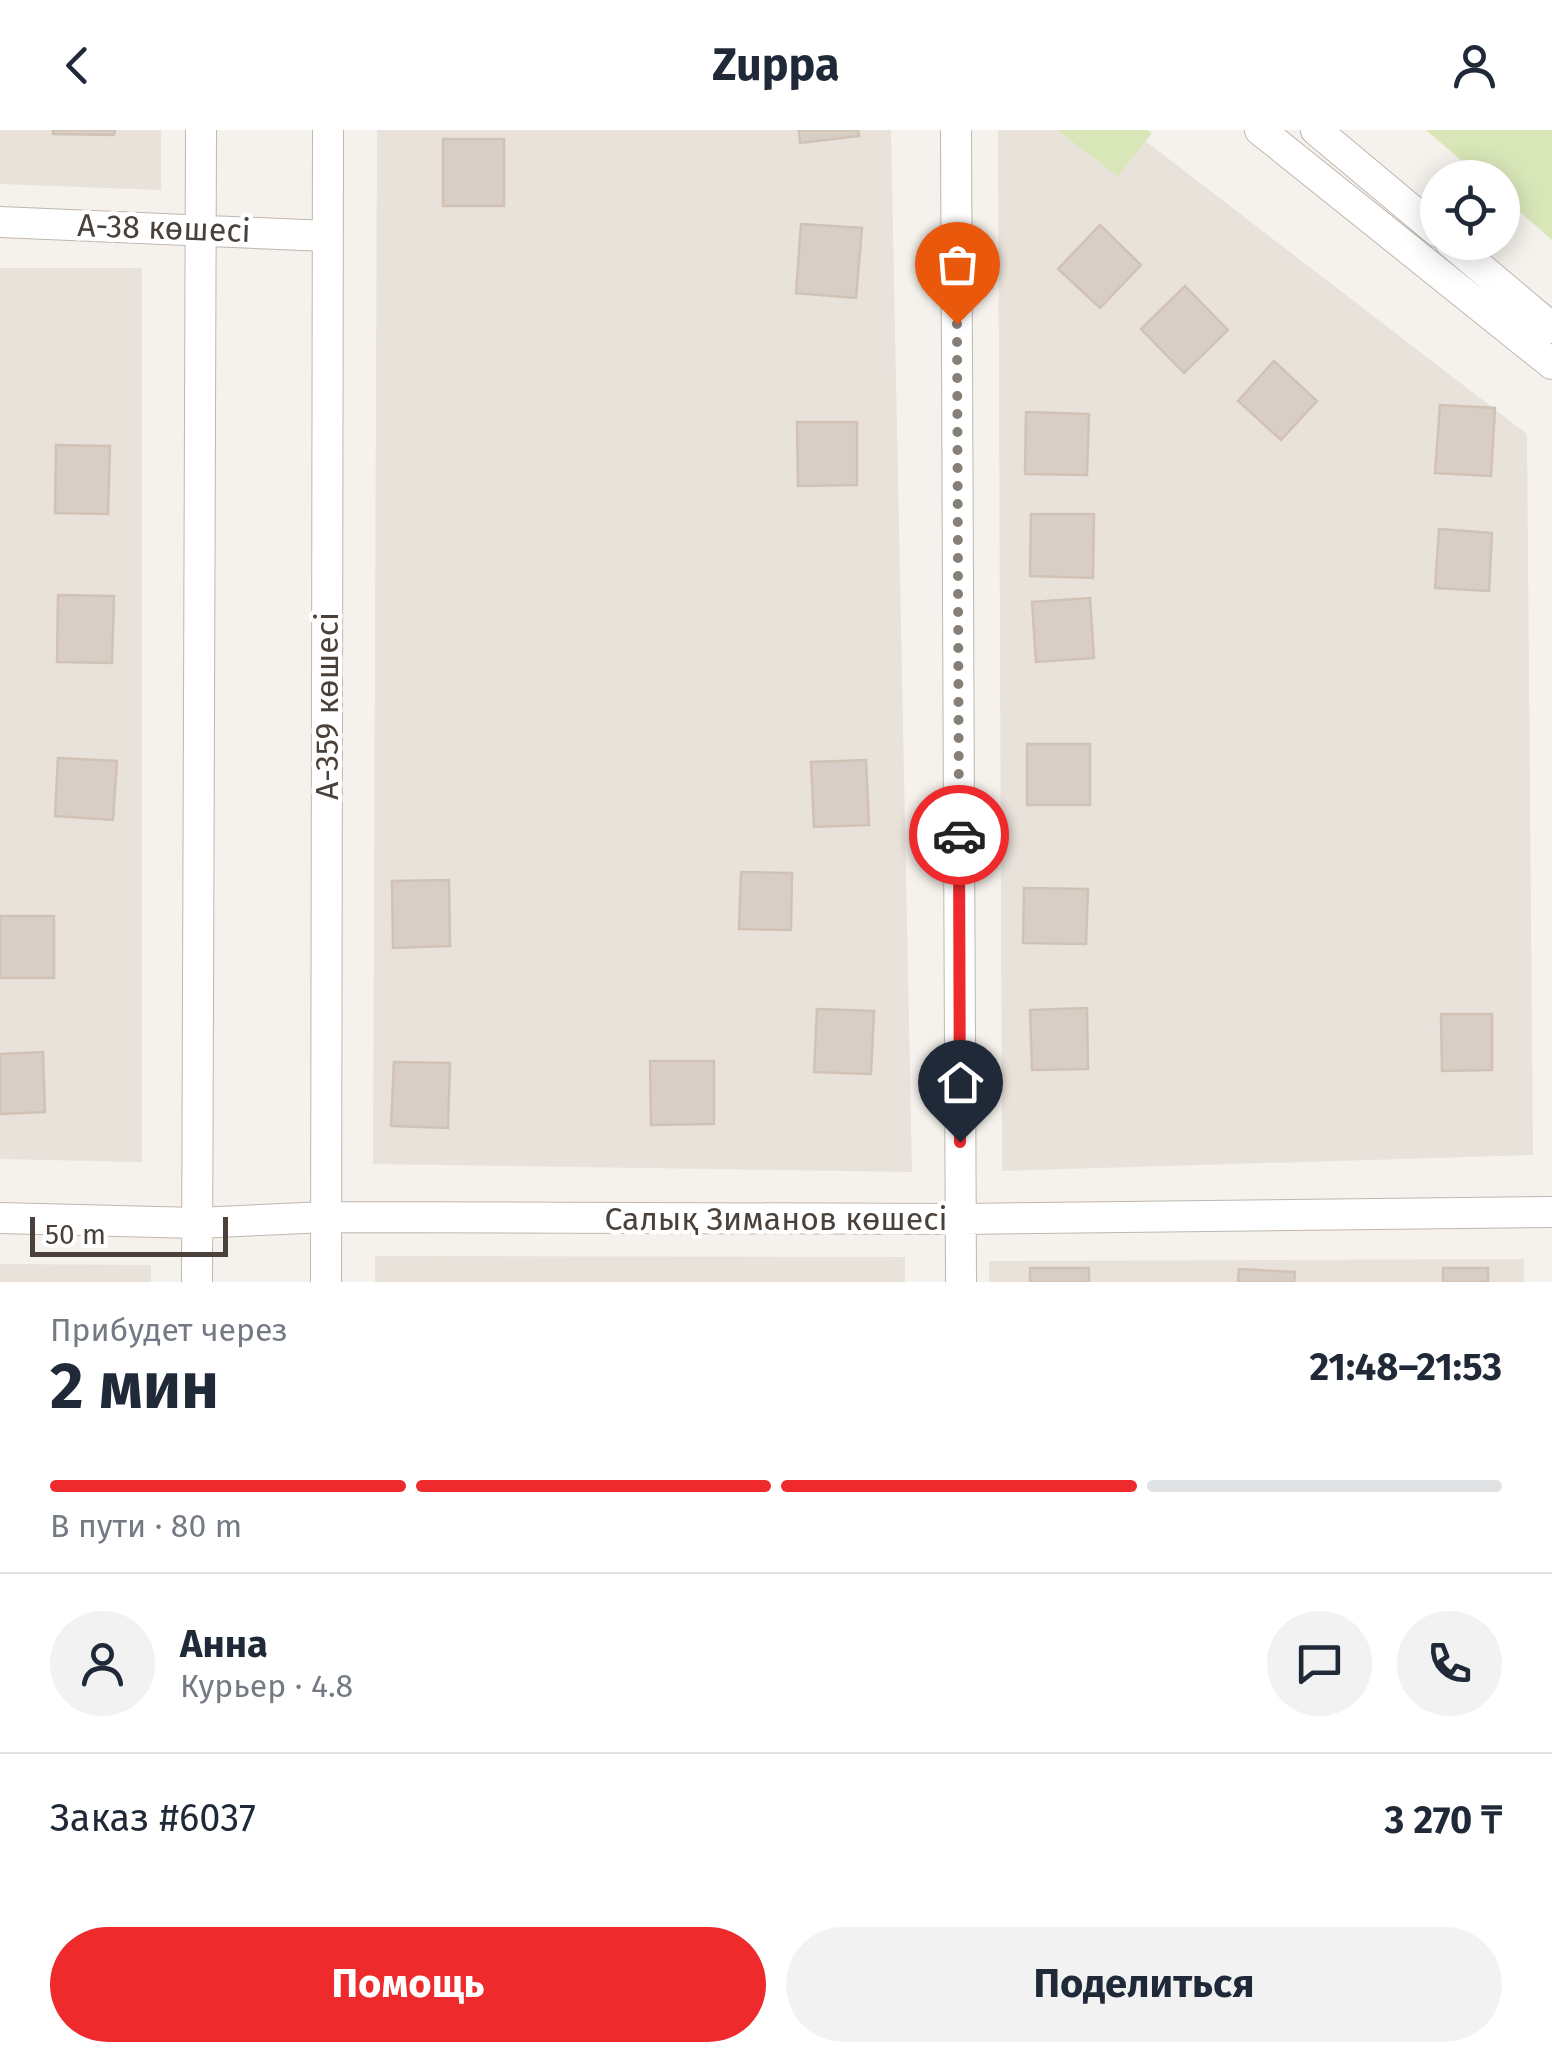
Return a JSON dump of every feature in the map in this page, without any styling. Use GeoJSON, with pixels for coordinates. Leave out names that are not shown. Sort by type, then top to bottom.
{"type":"FeatureCollection","features":[{"type":"Feature","properties":{"kind":"street"},"geometry":{"type":"LineString","coordinates":[[197,1282],[201,130]]}},
{"type":"Feature","properties":{"kind":"street","name":"А-359 көшесі"},"geometry":{"type":"LineString","coordinates":[[326,1282],[328,130]]}},
{"type":"Feature","properties":{"kind":"street"},"geometry":{"type":"LineString","coordinates":[[956,130],[960,1282]]}},
{"type":"Feature","properties":{"kind":"street"},"geometry":{"type":"LineString","coordinates":[[1260,130],[1552,364]]}},
{"type":"Feature","properties":{"kind":"street"},"geometry":{"type":"LineString","coordinates":[[1316,130],[1420,217]]}},
{"type":"Feature","properties":{"kind":"street","name":"А-38 көшесі"},"geometry":{"type":"LineString","coordinates":[[0,222],[327,236]]}},
{"type":"Feature","properties":{"kind":"street"},"geometry":{"type":"LineString","coordinates":[[1471,260],[1552,328]]}},
{"type":"Feature","properties":{"kind":"street","name":"Салық Зиманов көшесі"},"geometry":{"type":"LineString","coordinates":[[0,1218],[197,1223],[326,1218],[960,1219],[1552,1212]]}},
{"type":"Feature","properties":{"kind":"shaded area"},"geometry":{"type":"Polygon","coordinates":[[[0,130],[161,130],[161,190],[0,184],[0,130]]]}},
{"type":"Feature","properties":{"kind":"shaded area"},"geometry":{"type":"Polygon","coordinates":[[[377,130],[891,130],[912,1172],[373,1164],[377,130]]]}},
{"type":"Feature","properties":{"kind":"shaded area"},"geometry":{"type":"Polygon","coordinates":[[[998,130],[1131,130],[1527,434],[1533,1155],[1002,1171],[998,130]]]}},
{"type":"Feature","properties":{"kind":"shaded area"},"geometry":{"type":"Polygon","coordinates":[[[0,268],[142,268],[142,1162],[0,1159],[0,268]]]}},
{"type":"Feature","properties":{"kind":"shaded area"},"geometry":{"type":"Polygon","coordinates":[[[375,1256],[905,1257],[905,1282],[375,1282],[375,1256]]]}},
{"type":"Feature","properties":{"kind":"shaded area"},"geometry":{"type":"Polygon","coordinates":[[[1524,1259],[1524,1282],[989,1282],[989,1261],[1524,1259]]]}},
{"type":"Feature","properties":{"kind":"shaded area"},"geometry":{"type":"Polygon","coordinates":[[[0,1264],[151,1265],[151,1282],[0,1282],[0,1264]]]}},
{"type":"Feature","properties":{"kind":"green space"},"geometry":{"type":"Polygon","coordinates":[[[1057,130],[1147,130],[1152,133],[1118,176],[1057,130]]]}},
{"type":"Feature","properties":{"kind":"green space"},"geometry":{"type":"Polygon","coordinates":[[[1426,130],[1552,130],[1552,240],[1520,212],[1520,160],[1460,160],[1426,130]]]}},
{"type":"Feature","properties":{"kind":"building"},"geometry":{"type":"Polygon","coordinates":[[[53,130],[115,130],[114,135],[53,134],[53,130]]]}},
{"type":"Feature","properties":{"kind":"building"},"geometry":{"type":"Polygon","coordinates":[[[799,130],[858,130],[859,136],[800,143],[799,130]]]}},
{"type":"Feature","properties":{"kind":"building"},"geometry":{"type":"Polygon","coordinates":[[[443,139],[504,139],[504,206],[443,206],[443,139]]]}},
{"type":"Feature","properties":{"kind":"building"},"geometry":{"type":"Polygon","coordinates":[[[801,224],[862,228],[856,298],[796,293],[801,224]]]}},
{"type":"Feature","properties":{"kind":"building"},"geometry":{"type":"Polygon","coordinates":[[[1100,225],[1141,265],[1100,308],[1058,269],[1100,225]]]}},
{"type":"Feature","properties":{"kind":"building"},"geometry":{"type":"Polygon","coordinates":[[[1185,286],[1228,330],[1184,373],[1141,329],[1185,286]]]}},
{"type":"Feature","properties":{"kind":"building"},"geometry":{"type":"Polygon","coordinates":[[[1274,361],[1317,401],[1281,440],[1238,401],[1274,361]]]}},
{"type":"Feature","properties":{"kind":"building"},"geometry":{"type":"Polygon","coordinates":[[[1440,405],[1495,408],[1491,476],[1435,473],[1440,405]]]}},
{"type":"Feature","properties":{"kind":"building"},"geometry":{"type":"Polygon","coordinates":[[[1026,412],[1089,414],[1087,475],[1025,474],[1026,412]]]}},
{"type":"Feature","properties":{"kind":"building"},"geometry":{"type":"Polygon","coordinates":[[[797,422],[857,422],[857,485],[798,486],[797,422]]]}},
{"type":"Feature","properties":{"kind":"building"},"geometry":{"type":"Polygon","coordinates":[[[56,445],[110,446],[108,514],[55,513],[56,445]]]}},
{"type":"Feature","properties":{"kind":"building"},"geometry":{"type":"Polygon","coordinates":[[[1031,514],[1094,514],[1093,578],[1030,576],[1031,514]]]}},
{"type":"Feature","properties":{"kind":"building"},"geometry":{"type":"Polygon","coordinates":[[[1439,529],[1492,533],[1489,591],[1435,588],[1439,529]]]}},
{"type":"Feature","properties":{"kind":"building"},"geometry":{"type":"Polygon","coordinates":[[[58,595],[114,596],[112,663],[57,662],[58,595]]]}},
{"type":"Feature","properties":{"kind":"building"},"geometry":{"type":"Polygon","coordinates":[[[1090,598],[1094,658],[1036,662],[1032,602],[1090,598]]]}},
{"type":"Feature","properties":{"kind":"building"},"geometry":{"type":"Polygon","coordinates":[[[1027,744],[1090,744],[1090,805],[1027,805],[1027,744]]]}},
{"type":"Feature","properties":{"kind":"building"},"geometry":{"type":"Polygon","coordinates":[[[58,758],[117,761],[113,820],[55,816],[58,758]]]}},
{"type":"Feature","properties":{"kind":"building"},"geometry":{"type":"Polygon","coordinates":[[[866,760],[869,825],[814,827],[811,762],[866,760]]]}},
{"type":"Feature","properties":{"kind":"building"},"geometry":{"type":"Polygon","coordinates":[[[741,872],[792,873],[791,930],[739,929],[741,872]]]}},
{"type":"Feature","properties":{"kind":"building"},"geometry":{"type":"Polygon","coordinates":[[[449,880],[450,946],[393,948],[392,881],[449,880]]]}},
{"type":"Feature","properties":{"kind":"building"},"geometry":{"type":"Polygon","coordinates":[[[1024,888],[1088,889],[1086,944],[1023,943],[1024,888]]]}},
{"type":"Feature","properties":{"kind":"building"},"geometry":{"type":"Polygon","coordinates":[[[0,916],[54,916],[54,978],[0,978],[0,916]]]}},
{"type":"Feature","properties":{"kind":"building"},"geometry":{"type":"Polygon","coordinates":[[[1087,1008],[1088,1069],[1032,1070],[1030,1010],[1087,1008]]]}},
{"type":"Feature","properties":{"kind":"building"},"geometry":{"type":"Polygon","coordinates":[[[817,1009],[874,1011],[871,1074],[814,1072],[817,1009]]]}},
{"type":"Feature","properties":{"kind":"building"},"geometry":{"type":"Polygon","coordinates":[[[1441,1014],[1492,1014],[1492,1070],[1442,1071],[1441,1014]]]}},
{"type":"Feature","properties":{"kind":"building"},"geometry":{"type":"Polygon","coordinates":[[[43,1052],[45,1112],[0,1114],[0,1054],[43,1052]]]}},
{"type":"Feature","properties":{"kind":"building"},"geometry":{"type":"Polygon","coordinates":[[[650,1061],[714,1061],[714,1124],[651,1125],[650,1061]]]}},
{"type":"Feature","properties":{"kind":"building"},"geometry":{"type":"Polygon","coordinates":[[[394,1062],[450,1063],[448,1128],[391,1126],[394,1062]]]}},
{"type":"Feature","properties":{"kind":"building"},"geometry":{"type":"Polygon","coordinates":[[[1030,1268],[1089,1268],[1089,1282],[1030,1282],[1030,1268]]]}},
{"type":"Feature","properties":{"kind":"building"},"geometry":{"type":"Polygon","coordinates":[[[1443,1268],[1488,1268],[1488,1282],[1443,1282],[1443,1268]]]}},
{"type":"Feature","properties":{"kind":"building"},"geometry":{"type":"Polygon","coordinates":[[[1239,1269],[1295,1272],[1294,1282],[1238,1282],[1239,1269]]]}},
{"type":"Feature","properties":{"kind":"way so far"},"geometry":{"type":"LineString","coordinates":[[957,324],[959,835]]}},
{"type":"Feature","properties":{"kind":"route"},"geometry":{"type":"LineString","coordinates":[[959,835],[960,1142]]}}]}
